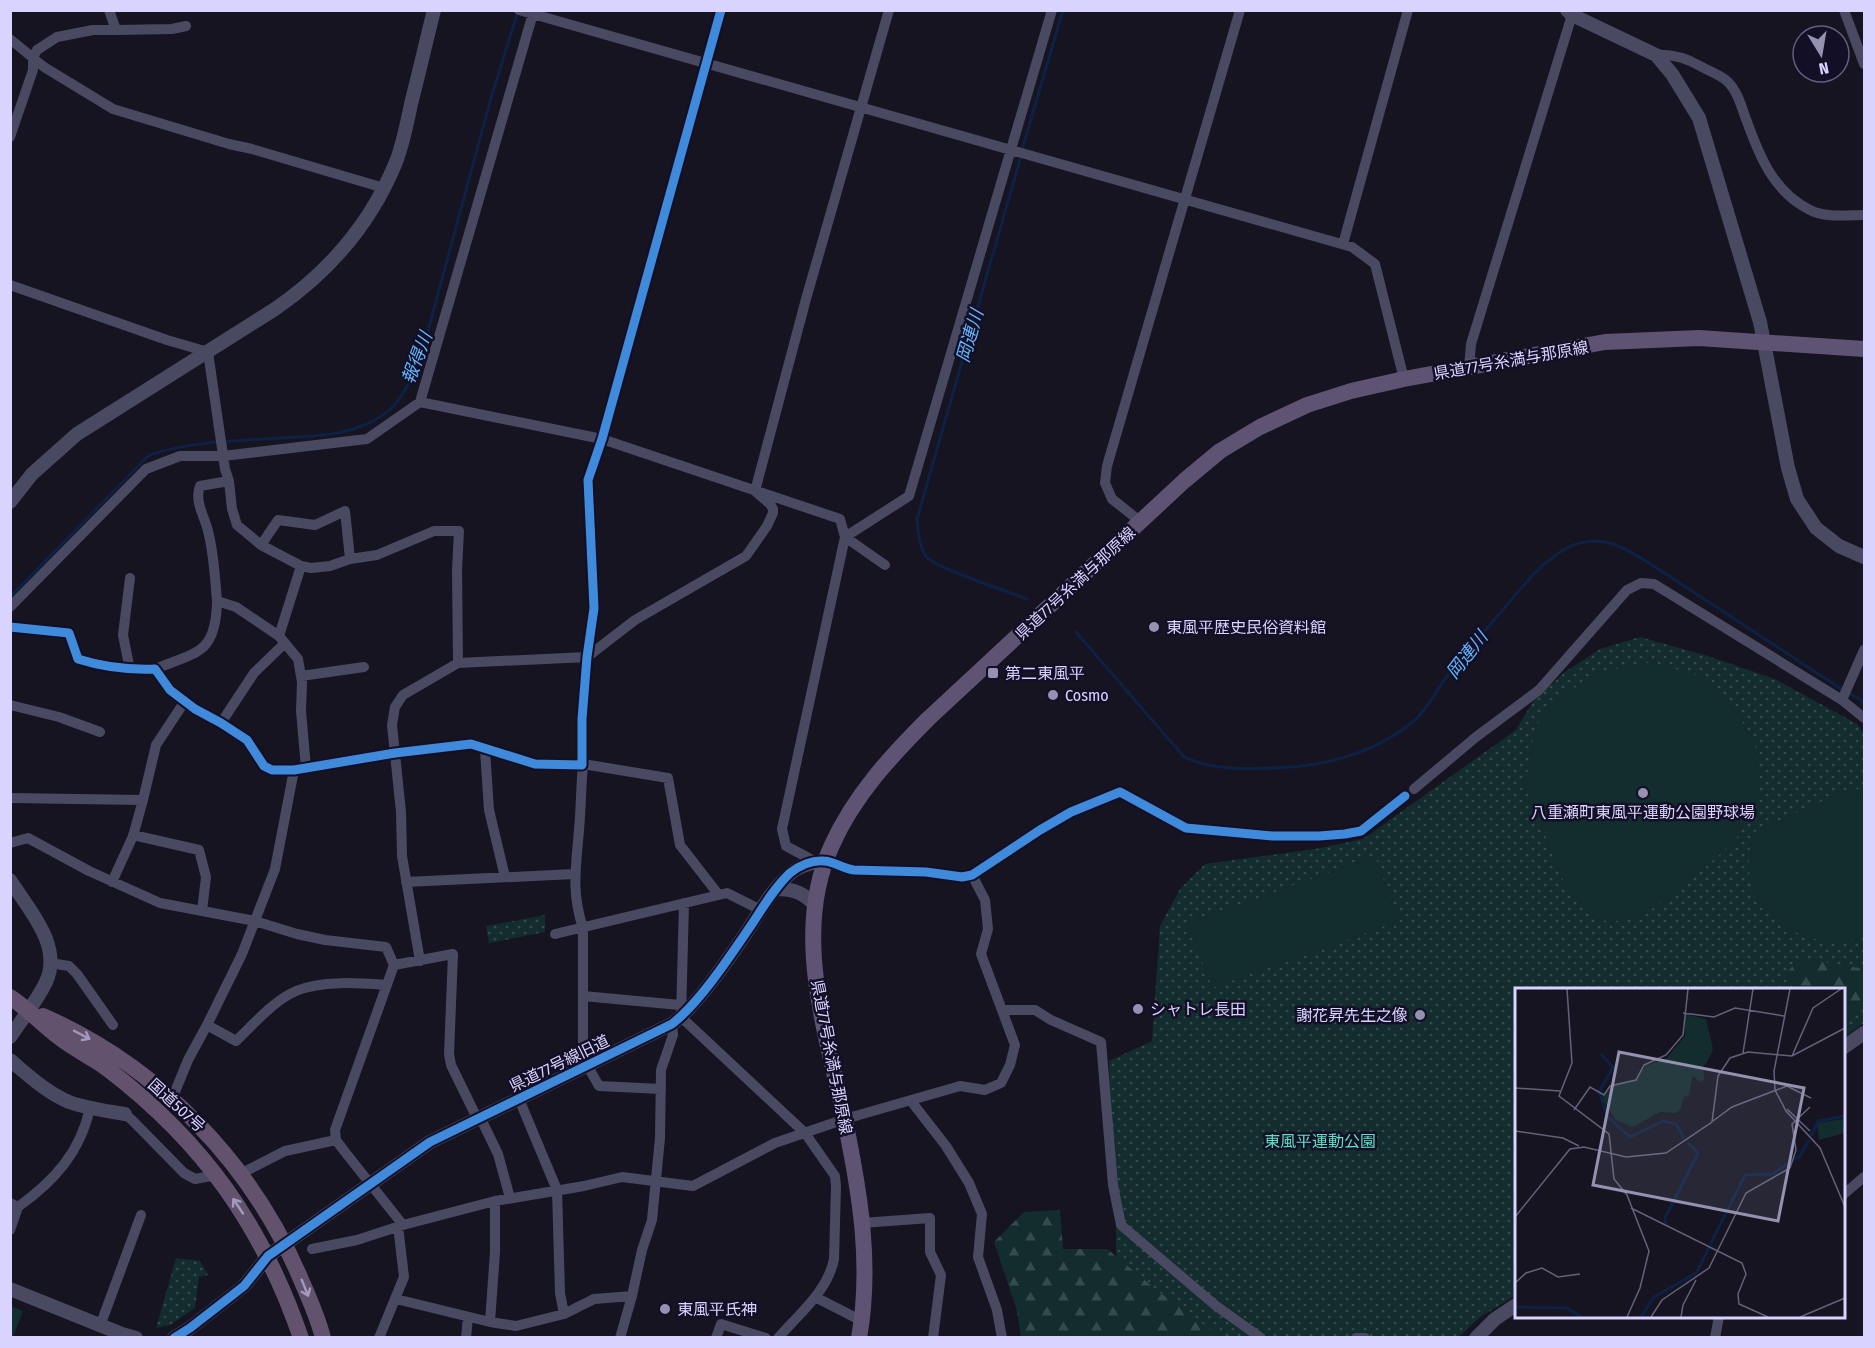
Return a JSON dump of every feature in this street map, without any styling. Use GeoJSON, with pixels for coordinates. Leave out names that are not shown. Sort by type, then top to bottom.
{"type":"FeatureCollection","features":[{"type":"Feature","properties":{"kind":"highway","name":"国道507号"},"geometry":{"type":"LineString","coordinates":[[10,997],[29,1010],[60,1038],[109,1070],[139,1095],[199,1153],[242,1210],[268,1256],[281,1283],[301,1338]]}},
{"type":"Feature","properties":{"kind":"highway","name":"国道507号"},"geometry":{"type":"LineString","coordinates":[[29,1010],[100,1044],[150,1080],[211,1137],[240,1173],[286,1244],[323,1338]]}},
{"type":"Feature","properties":{"kind":"main road","name":"県道77号糸満与那原線"},"geometry":{"type":"LineString","coordinates":[[859,1338],[865,1282],[862,1223],[855,1167],[822,1023],[813,948],[821,861],[861,793],[892,756],[936,711],[1184,481],[1220,452],[1260,427],[1307,405],[1340,394],[1404,379],[1605,342],[1699,338],[1864,349]]}},
{"type":"Feature","properties":{"kind":"street"},"geometry":{"type":"LineString","coordinates":[[109,10],[116,30]]}},
{"type":"Feature","properties":{"kind":"street"},"geometry":{"type":"LineString","coordinates":[[10,502],[32,474],[77,434],[296,295],[327,267],[367,218],[397,160],[434,10]]}},
{"type":"Feature","properties":{"kind":"street"},"geometry":{"type":"LineString","coordinates":[[154,669],[170,690],[184,701],[247,740],[264,766],[272,770],[294,770],[395,753],[471,744],[535,764],[582,765],[582,719],[594,608],[588,480],[602,439],[721,10]]}},
{"type":"Feature","properties":{"kind":"street"},"geometry":{"type":"LineString","coordinates":[[755,491],[806,299],[889,10]]}},
{"type":"Feature","properties":{"kind":"street"},"geometry":{"type":"LineString","coordinates":[[845,537],[909,496],[1052,10]]}},
{"type":"Feature","properties":{"kind":"street"},"geometry":{"type":"LineString","coordinates":[[1141,522],[1112,499],[1105,483],[1107,466],[1240,10]]}},
{"type":"Feature","properties":{"kind":"street"},"geometry":{"type":"LineString","coordinates":[[1343,244],[1408,10]]}},
{"type":"Feature","properties":{"kind":"street"},"geometry":{"type":"LineString","coordinates":[[1844,10],[1864,64]]}},
{"type":"Feature","properties":{"kind":"street"},"geometry":{"type":"LineString","coordinates":[[10,607],[146,469],[180,456],[223,456],[367,439],[420,402],[528,12],[1352,247],[1375,264],[1404,379]]}},
{"type":"Feature","properties":{"kind":"street"},"geometry":{"type":"LineString","coordinates":[[1469,368],[1471,344],[1569,13],[1656,55],[1672,74],[1699,118],[1760,322],[1788,468],[1797,499],[1816,528],[1839,546],[1864,557]]}},
{"type":"Feature","properties":{"kind":"street"},"geometry":{"type":"LineString","coordinates":[[10,137],[33,70],[33,57],[38,50],[57,37],[93,30],[172,30],[186,26]]}},
{"type":"Feature","properties":{"kind":"street"},"geometry":{"type":"LineString","coordinates":[[10,39],[44,67],[113,110],[384,188]]}},
{"type":"Feature","properties":{"kind":"street"},"geometry":{"type":"LineString","coordinates":[[1656,55],[1669,54],[1689,60],[1727,81],[1738,96],[1762,163],[1773,180],[1792,199],[1810,211],[1824,214],[1864,215]]}},
{"type":"Feature","properties":{"kind":"street"},"geometry":{"type":"LineString","coordinates":[[10,285],[208,352]]}},
{"type":"Feature","properties":{"kind":"street"},"geometry":{"type":"LineString","coordinates":[[208,352],[223,456],[237,525],[261,545],[301,566],[311,568],[377,555],[434,531],[459,531],[458,663]]}},
{"type":"Feature","properties":{"kind":"street"},"geometry":{"type":"LineString","coordinates":[[420,402],[602,439],[840,519],[845,537],[782,829],[786,846],[844,869],[926,872],[962,877],[972,875],[1071,812],[1120,792],[1186,828],[1273,836],[1319,836],[1360,831],[1410,793],[1476,737],[1539,690],[1627,590],[1641,583],[1654,584],[1842,700],[1864,718]]}},
{"type":"Feature","properties":{"kind":"street"},"geometry":{"type":"LineString","coordinates":[[10,627],[69,633],[78,659],[130,670],[154,669],[197,653],[209,641],[214,629],[217,601],[210,540],[201,512],[198,492],[200,486],[229,481]]}},
{"type":"Feature","properties":{"kind":"street"},"geometry":{"type":"LineString","coordinates":[[420,961],[402,856],[401,812],[392,725],[395,706],[403,695],[458,663],[587,657],[635,620],[746,556],[767,526],[773,513],[770,504],[755,491]]}},
{"type":"Feature","properties":{"kind":"street"},"geometry":{"type":"LineString","coordinates":[[261,545],[278,520],[315,525],[345,511],[350,559]]}},
{"type":"Feature","properties":{"kind":"street"},"geometry":{"type":"LineString","coordinates":[[845,537],[885,565]]}},
{"type":"Feature","properties":{"kind":"street"},"geometry":{"type":"LineString","coordinates":[[221,723],[254,673],[282,640],[301,566]]}},
{"type":"Feature","properties":{"kind":"street"},"geometry":{"type":"LineString","coordinates":[[130,578],[123,634],[130,670]]}},
{"type":"Feature","properties":{"kind":"street"},"geometry":{"type":"LineString","coordinates":[[217,601],[236,607],[282,640],[298,659],[306,768]]}},
{"type":"Feature","properties":{"kind":"street"},"geometry":{"type":"LineString","coordinates":[[1842,700],[1864,650]]}},
{"type":"Feature","properties":{"kind":"street"},"geometry":{"type":"LineString","coordinates":[[301,676],[364,667]]}},
{"type":"Feature","properties":{"kind":"street"},"geometry":{"type":"LineString","coordinates":[[112,882],[133,835],[156,745],[184,701]]}},
{"type":"Feature","properties":{"kind":"street"},"geometry":{"type":"LineString","coordinates":[[10,705],[59,717],[100,732]]}},
{"type":"Feature","properties":{"kind":"street"},"geometry":{"type":"LineString","coordinates":[[485,750],[489,810],[505,877]]}},
{"type":"Feature","properties":{"kind":"street"},"geometry":{"type":"LineString","coordinates":[[661,1089],[599,1086],[585,1067],[583,928],[577,910],[574,874],[583,764],[668,778],[680,844],[718,894]]}},
{"type":"Feature","properties":{"kind":"street"},"geometry":{"type":"LineString","coordinates":[[172,1099],[188,1060],[242,954],[255,921],[274,869],[294,770]]}},
{"type":"Feature","properties":{"kind":"street"},"geometry":{"type":"LineString","coordinates":[[10,798],[143,800]]}},
{"type":"Feature","properties":{"kind":"street"},"geometry":{"type":"LineString","coordinates":[[133,835],[199,850],[206,877],[202,911]]}},
{"type":"Feature","properties":{"kind":"street"},"geometry":{"type":"LineString","coordinates":[[10,843],[28,838],[89,871],[160,903],[255,921],[309,937],[386,947],[394,965],[334,1130],[336,1140],[400,1226],[404,1277],[379,1338]]}},
{"type":"Feature","properties":{"kind":"street","name":"県道77号線旧道"},"geometry":{"type":"LineString","coordinates":[[181,1336],[244,1286],[268,1256],[430,1142],[585,1067],[677,1016],[736,948],[761,910],[789,875],[797,868],[821,861]]}},
{"type":"Feature","properties":{"kind":"street"},"geometry":{"type":"LineString","coordinates":[[406,882],[574,874]]}},
{"type":"Feature","properties":{"kind":"street"},"geometry":{"type":"LineString","coordinates":[[312,1249],[357,1240],[495,1201],[622,1177],[693,1186],[775,1143],[845,1119],[960,1086],[985,1089],[1001,1083],[1010,1065],[1015,1045],[981,954],[988,929],[985,900],[972,875]]}},
{"type":"Feature","properties":{"kind":"street"},"geometry":{"type":"LineString","coordinates":[[10,880],[41,927],[50,963],[46,982],[10,1037]]}},
{"type":"Feature","properties":{"kind":"street"},"geometry":{"type":"LineString","coordinates":[[777,889],[799,892],[816,906]]}},
{"type":"Feature","properties":{"kind":"street"},"geometry":{"type":"LineString","coordinates":[[555,934],[726,893],[761,910]]}},
{"type":"Feature","properties":{"kind":"street"},"geometry":{"type":"LineString","coordinates":[[620,1338],[652,1220],[660,1138],[661,1070],[677,1016],[684,903]]}},
{"type":"Feature","properties":{"kind":"street"},"geometry":{"type":"LineString","coordinates":[[394,965],[453,954],[449,1054],[451,1065],[498,1154],[510,1198]]}},
{"type":"Feature","properties":{"kind":"street"},"geometry":{"type":"LineString","coordinates":[[50,963],[69,966],[113,1025]]}},
{"type":"Feature","properties":{"kind":"street"},"geometry":{"type":"LineString","coordinates":[[207,1025],[236,1041],[279,1001],[296,991],[321,985],[387,984]]}},
{"type":"Feature","properties":{"kind":"street"},"geometry":{"type":"LineString","coordinates":[[583,996],[677,1016],[805,1133],[834,1176],[837,1186],[832,1271],[815,1297],[778,1338]]}},
{"type":"Feature","properties":{"kind":"street"},"geometry":{"type":"LineString","coordinates":[[1002,1010],[1035,1010],[1051,1020],[1101,1041],[1113,1185],[1121,1225],[1215,1305],[1261,1338]]}},
{"type":"Feature","properties":{"kind":"street"},"geometry":{"type":"LineString","coordinates":[[1845,1046],[1864,1033]]}},
{"type":"Feature","properties":{"kind":"street"},"geometry":{"type":"LineString","coordinates":[[10,1060],[51,1093],[67,1101],[124,1114],[133,1120],[184,1173],[195,1179],[217,1175]]}},
{"type":"Feature","properties":{"kind":"street"},"geometry":{"type":"LineString","coordinates":[[519,1099],[557,1190],[560,1293],[564,1314]]}},
{"type":"Feature","properties":{"kind":"street"},"geometry":{"type":"LineString","coordinates":[[910,1101],[946,1146],[969,1184],[982,1214],[978,1257],[997,1310],[1002,1338]]}},
{"type":"Feature","properties":{"kind":"street"},"geometry":{"type":"LineString","coordinates":[[10,1230],[14,1205],[36,1194],[58,1174],[76,1148],[90,1108]]}},
{"type":"Feature","properties":{"kind":"street"},"geometry":{"type":"LineString","coordinates":[[240,1173],[285,1151],[336,1140]]}},
{"type":"Feature","properties":{"kind":"street"},"geometry":{"type":"LineString","coordinates":[[1845,1193],[1864,1177]]}},
{"type":"Feature","properties":{"kind":"street"},"geometry":{"type":"LineString","coordinates":[[490,1322],[495,1252],[495,1201]]}},
{"type":"Feature","properties":{"kind":"street"},"geometry":{"type":"LineString","coordinates":[[100,1326],[141,1215]]}},
{"type":"Feature","properties":{"kind":"street"},"geometry":{"type":"LineString","coordinates":[[862,1223],[930,1218],[930,1252],[941,1275],[933,1338]]}},
{"type":"Feature","properties":{"kind":"street"},"geometry":{"type":"LineString","coordinates":[[10,1289],[100,1326],[136,1338]]}},
{"type":"Feature","properties":{"kind":"street"},"geometry":{"type":"LineString","coordinates":[[396,1299],[490,1322],[516,1326],[564,1314],[594,1299],[632,1296]]}},
{"type":"Feature","properties":{"kind":"street"},"geometry":{"type":"LineString","coordinates":[[815,1297],[862,1321]]}},
{"type":"Feature","properties":{"kind":"street"},"geometry":{"type":"LineString","coordinates":[[1476,1338],[1495,1319],[1515,1306]]}},
{"type":"Feature","properties":{"kind":"street"},"geometry":{"type":"LineString","coordinates":[[466,1338],[468,1317]]}},
{"type":"Feature","properties":{"kind":"street"},"geometry":{"type":"LineString","coordinates":[[1715,1338],[1719,1318]]}},
{"type":"Feature","properties":{"kind":"street"},"geometry":{"type":"LineString","coordinates":[[717,1338],[722,1324],[766,1338]]}},
{"type":"Feature","properties":{"kind":"street"},"geometry":{"type":"LineString","coordinates":[[1356,1338],[1365,1338]]}},
{"type":"Feature","properties":{"kind":"green space","name":"東風平運動公園"},"geometry":{"type":"Polygon","coordinates":[[[1640,637],[1708,656],[1775,679],[1857,724],[1864,733],[1864,1023],[1845,1036],[1845,988],[1515,988],[1515,1296],[1479,1318],[1459,1337],[1065,1338],[1116,1286],[1116,1205],[1111,1161],[1109,1061],[1152,1041],[1160,926],[1180,889],[1205,864],[1315,849],[1363,839],[1516,730],[1534,700],[1565,672],[1600,649],[1640,637]]]}},
{"type":"Feature","properties":{"kind":"green space","name":"八重瀬町東風平運動公園野球場"},"geometry":{"type":"Polygon","coordinates":[[[1651,662],[1704,677],[1736,711],[1755,744],[1759,780],[1756,800],[1735,841],[1692,879],[1651,910],[1632,919],[1611,922],[1598,919],[1584,909],[1568,892],[1525,787],[1535,727],[1562,695],[1601,672],[1651,662]]]}},
{"type":"Feature","properties":{"kind":"green space"},"geometry":{"type":"Polygon","coordinates":[[[1853,787],[1864,793],[1864,936],[1847,941],[1808,938],[1785,927],[1755,894],[1749,872],[1752,833],[1853,787]]]}},
{"type":"Feature","properties":{"kind":"green space"},"geometry":{"type":"Polygon","coordinates":[[[1375,856],[1399,921],[1212,988],[1188,923],[1375,856]]]}},
{"type":"Feature","properties":{"kind":"green space"},"geometry":{"type":"Polygon","coordinates":[[[545,915],[545,932],[489,943],[486,926],[545,915]]]}},
{"type":"Feature","properties":{"kind":"green space"},"geometry":{"type":"Polygon","coordinates":[[[1801,958],[1864,969],[1864,1002],[1845,1019],[1845,988],[1793,988],[1788,971],[1801,958]]]}},
{"type":"Feature","properties":{"kind":"green space"},"geometry":{"type":"Polygon","coordinates":[[[1060,1210],[1063,1249],[1107,1249],[1158,1291],[1224,1337],[1021,1337],[1017,1311],[994,1242],[1024,1212],[1060,1210]]]}},
{"type":"Feature","properties":{"kind":"green space"},"geometry":{"type":"Polygon","coordinates":[[[176,1258],[200,1261],[208,1275],[199,1277],[195,1308],[170,1325],[156,1328],[176,1258]]]}},
{"type":"Feature","properties":{"kind":"green space"},"geometry":{"type":"Polygon","coordinates":[[[11,1306],[23,1311],[13,1337],[11,1337],[11,1306]]]}},
{"type":"Feature","properties":{"kind":"waterway","name":"岡連川"},"geometry":{"type":"LineString","coordinates":[[1022,150],[1063,10]]}},
{"type":"Feature","properties":{"kind":"waterway","name":"報得川"},"geometry":{"type":"LineString","coordinates":[[10,597],[149,455],[198,444],[334,434],[371,422],[396,403],[407,387],[422,353],[491,98],[518,11]]}},
{"type":"Feature","properties":{"kind":"waterway","name":"岡連川"},"geometry":{"type":"LineString","coordinates":[[1021,156],[917,519],[922,548],[932,561],[957,573],[1027,599]]}},
{"type":"Feature","properties":{"kind":"waterway","name":"岡連川"},"geometry":{"type":"LineString","coordinates":[[1076,632],[1184,757],[1228,768],[1251,769],[1311,765],[1349,756],[1401,731],[1420,715],[1457,664],[1548,560],[1569,547],[1591,541],[1601,541],[1621,547],[1646,561],[1843,690]]}},
{"type":"Feature","properties":{"kind":"waterway","name":"岡連川"},"geometry":{"type":"LineString","coordinates":[[1849,693],[1864,704]]}},
{"type":"Feature","properties":{"kind":"cycle path"},"geometry":{"type":"LineString","coordinates":[[10,627],[69,633],[78,659],[87,662],[135,669],[155,669],[170,690],[195,709],[247,740],[264,766],[272,770],[294,770],[395,753],[471,744],[535,764],[582,765],[582,719],[594,608],[588,480],[602,439],[721,10]]}},
{"type":"Feature","properties":{"kind":"cycle path"},"geometry":{"type":"LineString","coordinates":[[174,1338],[244,1286],[268,1256],[430,1142],[672,1024],[683,1015],[715,977],[779,884],[790,873],[802,866],[815,861],[824,861],[854,870],[926,872],[962,877],[972,875],[1071,812],[1120,792],[1186,828],[1273,836],[1319,836],[1361,831],[1405,796]]}},
{"type":"Feature","properties":{"kind":"place","name":"東風平歴史民俗資料館"},"geometry":{"type":"Point","coordinates":[1154,627]}},
{"type":"Feature","properties":{"kind":"place","name":"第二東風平"},"geometry":{"type":"Point","coordinates":[993,673]}},
{"type":"Feature","properties":{"kind":"place","name":"Cosmo"},"geometry":{"type":"Point","coordinates":[1053,695]}},
{"type":"Feature","properties":{"kind":"place","name":"八重瀬町東風平運動公園野球場"},"geometry":{"type":"Point","coordinates":[1643,793]}},
{"type":"Feature","properties":{"kind":"place","name":"シャトレ長田"},"geometry":{"type":"Point","coordinates":[1138,1009]}},
{"type":"Feature","properties":{"kind":"place","name":"謝花昇先生之像"},"geometry":{"type":"Point","coordinates":[1420,1015]}},
{"type":"Feature","properties":{"kind":"place","name":"東風平氏神"},"geometry":{"type":"Point","coordinates":[665,1309]}}]}
